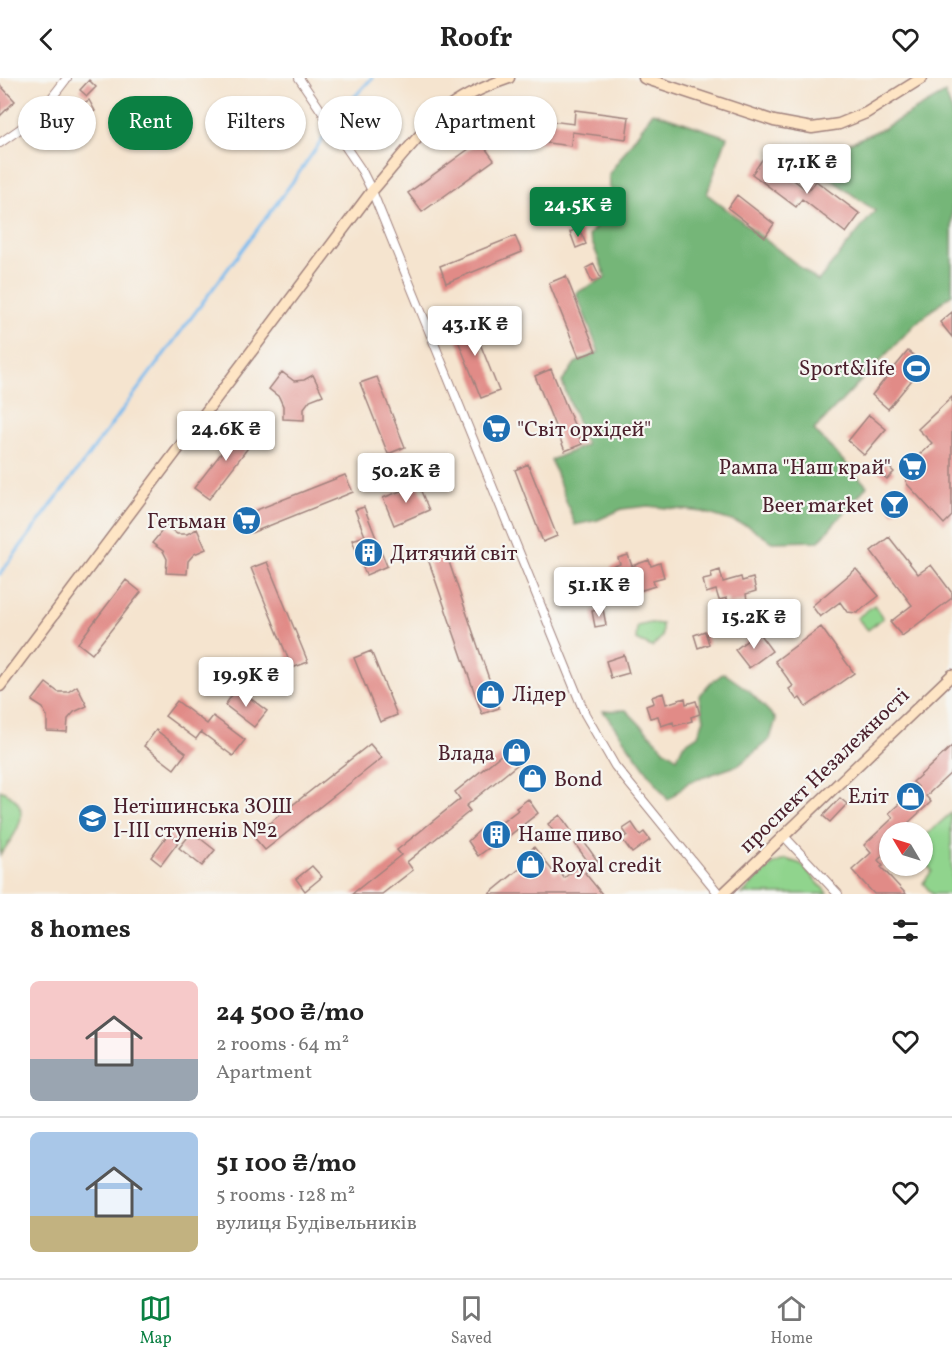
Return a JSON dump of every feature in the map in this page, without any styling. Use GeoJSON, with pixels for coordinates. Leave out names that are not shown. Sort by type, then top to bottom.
{"type":"FeatureCollection","features":[{"type":"Feature","properties":{"kind":"street"},"geometry":{"type":"LineString","coordinates":[[0,143],[36,117],[67,78]]}},
{"type":"Feature","properties":{"kind":"street"},"geometry":{"type":"LineString","coordinates":[[0,686],[372,191],[444,111],[468,96],[509,78]]}},
{"type":"Feature","properties":{"kind":"street"},"geometry":{"type":"LineString","coordinates":[[644,78],[774,121],[812,128],[839,124],[866,113],[922,78]]}},
{"type":"Feature","properties":{"kind":"street"},"geometry":{"type":"LineString","coordinates":[[300,79],[372,191],[585,714],[615,766],[719,894]]}},
{"type":"Feature","properties":{"kind":"street","name":"проспект Незалежності"},"geometry":{"type":"LineString","coordinates":[[723,894],[952,675]]}},
{"type":"Feature","properties":{"kind":"street"},"geometry":{"type":"LineString","coordinates":[[783,835],[838,894]]}},
{"type":"Feature","properties":{"kind":"green space"},"geometry":{"type":"Polygon","coordinates":[[[945,93],[952,111],[952,294],[915,324],[814,430],[867,486],[819,541],[772,542],[748,526],[703,512],[648,506],[622,509],[598,520],[575,525],[551,460],[586,445],[562,382],[575,363],[599,352],[576,293],[606,277],[589,235],[611,208],[609,174],[653,112],[727,137],[707,194],[818,281],[875,211],[803,159],[838,148],[884,128],[945,93]]]}},
{"type":"Feature","properties":{"kind":"green space"},"geometry":{"type":"Polygon","coordinates":[[[874,605],[883,618],[868,630],[857,618],[874,605]]]}},
{"type":"Feature","properties":{"kind":"green space"},"geometry":{"type":"Polygon","coordinates":[[[651,623],[662,624],[662,637],[652,647],[636,640],[637,626],[651,623]]]}},
{"type":"Feature","properties":{"kind":"green space"},"geometry":{"type":"Polygon","coordinates":[[[724,673],[748,690],[776,719],[770,739],[739,765],[689,782],[668,800],[603,711],[626,710],[665,750],[677,758],[683,745],[698,735],[704,719],[699,696],[709,684],[724,673]]]}},
{"type":"Feature","properties":{"kind":"green space"},"geometry":{"type":"Polygon","coordinates":[[[0,790],[12,796],[21,812],[17,829],[0,855],[0,790]]]}},
{"type":"Feature","properties":{"kind":"green space"},"geometry":{"type":"Polygon","coordinates":[[[951,813],[952,894],[932,894],[923,883],[928,876],[933,876],[933,829],[951,813]]]}},
{"type":"Feature","properties":{"kind":"green space"},"geometry":{"type":"Polygon","coordinates":[[[786,859],[801,864],[828,894],[742,894],[772,865],[786,859]]]}},
{"type":"Feature","properties":{"kind":"building"},"geometry":{"type":"Polygon","coordinates":[[[89,80],[96,87],[87,96],[80,90],[89,80]]]}},
{"type":"Feature","properties":{"kind":"building"},"geometry":{"type":"Polygon","coordinates":[[[0,85],[15,101],[0,116],[0,85]]]}},
{"type":"Feature","properties":{"kind":"building"},"geometry":{"type":"Polygon","coordinates":[[[575,110],[629,117],[626,139],[572,132],[571,146],[557,144],[557,122],[574,124],[575,110]]]}},
{"type":"Feature","properties":{"kind":"building"},"geometry":{"type":"Polygon","coordinates":[[[468,150],[487,150],[494,160],[422,212],[408,193],[468,150]]]}},
{"type":"Feature","properties":{"kind":"building"},"geometry":{"type":"Polygon","coordinates":[[[764,157],[808,191],[816,181],[860,214],[846,233],[802,199],[796,207],[752,174],[764,157]]]}},
{"type":"Feature","properties":{"kind":"building"},"geometry":{"type":"Polygon","coordinates":[[[737,195],[774,224],[765,237],[728,208],[737,195]]]}},
{"type":"Feature","properties":{"kind":"building"},"geometry":{"type":"Polygon","coordinates":[[[579,228],[586,244],[576,248],[570,232],[579,228]]]}},
{"type":"Feature","properties":{"kind":"building"},"geometry":{"type":"Polygon","coordinates":[[[515,236],[522,252],[446,283],[440,266],[515,236]]]}},
{"type":"Feature","properties":{"kind":"building"},"geometry":{"type":"Polygon","coordinates":[[[594,264],[601,279],[592,282],[586,268],[594,264]]]}},
{"type":"Feature","properties":{"kind":"building"},"geometry":{"type":"Polygon","coordinates":[[[566,276],[596,351],[579,357],[549,283],[566,276]]]}},
{"type":"Feature","properties":{"kind":"building"},"geometry":{"type":"Polygon","coordinates":[[[952,312],[952,337],[940,322],[952,312]]]}},
{"type":"Feature","properties":{"kind":"building"},"geometry":{"type":"Polygon","coordinates":[[[469,316],[499,391],[481,398],[451,323],[469,316]]]}},
{"type":"Feature","properties":{"kind":"building"},"geometry":{"type":"Polygon","coordinates":[[[908,351],[925,364],[888,409],[872,395],[908,351]]]}},
{"type":"Feature","properties":{"kind":"building"},"geometry":{"type":"Polygon","coordinates":[[[551,369],[582,444],[565,451],[535,376],[551,369]]]}},
{"type":"Feature","properties":{"kind":"building"},"geometry":{"type":"Polygon","coordinates":[[[282,372],[294,381],[304,380],[313,375],[323,395],[310,400],[304,408],[304,420],[283,419],[283,406],[279,397],[269,389],[282,372]]]}},
{"type":"Feature","properties":{"kind":"building"},"geometry":{"type":"Polygon","coordinates":[[[377,377],[405,447],[388,454],[360,383],[377,377]]]}},
{"type":"Feature","properties":{"kind":"building"},"geometry":{"type":"Polygon","coordinates":[[[952,397],[952,516],[944,524],[907,484],[905,476],[908,465],[932,443],[918,429],[952,397]]]}},
{"type":"Feature","properties":{"kind":"building"},"geometry":{"type":"Polygon","coordinates":[[[869,415],[886,429],[864,455],[848,441],[869,415]]]}},
{"type":"Feature","properties":{"kind":"building","name":"\"Світ орхідей\""},"geometry":{"type":"Polygon","coordinates":[[[500,418],[506,435],[492,440],[486,424],[500,418]]]}},
{"type":"Feature","properties":{"kind":"building"},"geometry":{"type":"Polygon","coordinates":[[[243,425],[257,436],[209,499],[194,488],[243,425]]]}},
{"type":"Feature","properties":{"kind":"building"},"geometry":{"type":"Polygon","coordinates":[[[883,462],[894,472],[887,479],[876,470],[883,462]]]}},
{"type":"Feature","properties":{"kind":"building"},"geometry":{"type":"Polygon","coordinates":[[[528,464],[557,536],[543,542],[515,470],[528,464]]]}},
{"type":"Feature","properties":{"kind":"building"},"geometry":{"type":"Polygon","coordinates":[[[345,475],[353,492],[251,533],[244,515],[345,475]]]}},
{"type":"Feature","properties":{"kind":"building"},"geometry":{"type":"Polygon","coordinates":[[[418,484],[429,510],[394,525],[383,498],[418,484]]]}},
{"type":"Feature","properties":{"kind":"building","name":"Beer market"},"geometry":{"type":"Polygon","coordinates":[[[897,496],[904,504],[893,513],[887,505],[897,496]]]}},
{"type":"Feature","properties":{"kind":"building","name":"Дитячий світ"},"geometry":{"type":"Polygon","coordinates":[[[364,507],[387,566],[366,575],[352,540],[365,536],[355,510],[364,507]]]}},
{"type":"Feature","properties":{"kind":"building"},"geometry":{"type":"Polygon","coordinates":[[[166,526],[177,534],[187,534],[197,529],[206,549],[194,554],[188,561],[187,574],[166,573],[167,559],[163,551],[152,543],[166,526]]]}},
{"type":"Feature","properties":{"kind":"building"},"geometry":{"type":"Polygon","coordinates":[[[889,537],[918,574],[931,565],[952,593],[952,598],[902,636],[890,622],[912,605],[871,551],[889,537]]]}},
{"type":"Feature","properties":{"kind":"building"},"geometry":{"type":"Polygon","coordinates":[[[446,553],[499,708],[482,714],[428,559],[446,553]]]}},
{"type":"Feature","properties":{"kind":"building"},"geometry":{"type":"Polygon","coordinates":[[[628,555],[632,566],[649,560],[651,566],[660,563],[664,577],[653,580],[655,586],[639,591],[637,585],[627,588],[624,577],[615,580],[611,567],[620,564],[618,558],[628,555]]]}},
{"type":"Feature","properties":{"kind":"building"},"geometry":{"type":"Polygon","coordinates":[[[267,562],[308,662],[292,668],[251,568],[267,562]]]}},
{"type":"Feature","properties":{"kind":"building"},"geometry":{"type":"Polygon","coordinates":[[[856,569],[879,596],[857,613],[847,612],[840,602],[820,617],[812,606],[856,569]]]}},
{"type":"Feature","properties":{"kind":"building"},"geometry":{"type":"Polygon","coordinates":[[[720,570],[723,582],[741,577],[742,581],[753,578],[756,591],[746,594],[747,600],[729,605],[727,598],[719,600],[716,590],[706,593],[703,580],[712,578],[711,573],[720,570]]]}},
{"type":"Feature","properties":{"kind":"building"},"geometry":{"type":"Polygon","coordinates":[[[126,580],[141,592],[92,654],[78,643],[126,580]]]}},
{"type":"Feature","properties":{"kind":"building"},"geometry":{"type":"Polygon","coordinates":[[[603,609],[606,625],[595,627],[592,611],[603,609]]]}},
{"type":"Feature","properties":{"kind":"building"},"geometry":{"type":"Polygon","coordinates":[[[821,627],[854,673],[806,707],[800,698],[797,700],[789,689],[793,686],[775,661],[821,627]]]}},
{"type":"Feature","properties":{"kind":"building"},"geometry":{"type":"Polygon","coordinates":[[[705,631],[709,644],[698,648],[694,635],[705,631]]]}},
{"type":"Feature","properties":{"kind":"building"},"geometry":{"type":"Polygon","coordinates":[[[758,632],[772,651],[749,668],[735,650],[758,632]]]}},
{"type":"Feature","properties":{"kind":"building"},"geometry":{"type":"Polygon","coordinates":[[[371,651],[397,715],[380,722],[354,658],[371,651]]]}},
{"type":"Feature","properties":{"kind":"building"},"geometry":{"type":"Polygon","coordinates":[[[624,655],[629,673],[611,678],[606,661],[624,655]]]}},
{"type":"Feature","properties":{"kind":"building"},"geometry":{"type":"Polygon","coordinates":[[[46,683],[58,692],[68,692],[77,686],[87,706],[74,712],[68,719],[67,732],[47,731],[47,717],[43,708],[32,701],[46,683]]]}},
{"type":"Feature","properties":{"kind":"building"},"geometry":{"type":"Polygon","coordinates":[[[237,688],[267,711],[254,727],[225,705],[237,688]]]}},
{"type":"Feature","properties":{"kind":"building"},"geometry":{"type":"Polygon","coordinates":[[[663,693],[666,704],[685,698],[686,704],[696,701],[700,714],[691,717],[692,721],[674,726],[673,722],[661,726],[658,716],[650,718],[646,706],[654,703],[652,697],[663,693]]]}},
{"type":"Feature","properties":{"kind":"building"},"geometry":{"type":"Polygon","coordinates":[[[177,701],[207,724],[213,716],[245,740],[233,756],[201,732],[196,739],[165,716],[177,701]]]}},
{"type":"Feature","properties":{"kind":"building"},"geometry":{"type":"Polygon","coordinates":[[[156,730],[186,753],[174,769],[144,746],[156,730]]]}},
{"type":"Feature","properties":{"kind":"building"},"geometry":{"type":"Polygon","coordinates":[[[370,744],[382,758],[265,850],[253,836],[370,744]]]}},
{"type":"Feature","properties":{"kind":"building"},"geometry":{"type":"Polygon","coordinates":[[[512,746],[523,760],[466,806],[470,811],[407,862],[413,870],[382,894],[352,894],[401,855],[397,850],[460,799],[455,792],[512,746]]]}},
{"type":"Feature","properties":{"kind":"building"},"geometry":{"type":"Polygon","coordinates":[[[952,746],[952,772],[926,796],[931,802],[909,822],[889,822],[893,818],[889,813],[918,787],[913,782],[952,746]]]}},
{"type":"Feature","properties":{"kind":"building"},"geometry":{"type":"Polygon","coordinates":[[[840,798],[847,804],[830,822],[823,816],[840,798]]]}},
{"type":"Feature","properties":{"kind":"building"},"geometry":{"type":"Polygon","coordinates":[[[528,799],[538,813],[495,847],[493,845],[478,856],[468,841],[483,827],[488,833],[518,810],[516,808],[528,799]]]}},
{"type":"Feature","properties":{"kind":"building"},"geometry":{"type":"Polygon","coordinates":[[[560,815],[573,833],[561,842],[548,824],[560,815]]]}},
{"type":"Feature","properties":{"kind":"building"},"geometry":{"type":"Polygon","coordinates":[[[632,823],[640,835],[644,832],[650,840],[632,853],[622,839],[627,835],[623,829],[632,823]]]}},
{"type":"Feature","properties":{"kind":"building"},"geometry":{"type":"Polygon","coordinates":[[[879,831],[879,876],[889,876],[906,894],[874,894],[852,870],[871,853],[864,845],[879,831]]]}},
{"type":"Feature","properties":{"kind":"building"},"geometry":{"type":"Polygon","coordinates":[[[192,832],[215,850],[202,866],[179,848],[192,832]]]}},
{"type":"Feature","properties":{"kind":"building"},"geometry":{"type":"Polygon","coordinates":[[[169,833],[179,841],[161,865],[151,857],[169,833]]]}},
{"type":"Feature","properties":{"kind":"building"},"geometry":{"type":"Polygon","coordinates":[[[582,839],[599,863],[585,873],[602,894],[489,894],[528,862],[523,856],[534,847],[555,874],[559,871],[564,878],[587,860],[575,844],[582,839]]]}},
{"type":"Feature","properties":{"kind":"building"},"geometry":{"type":"Polygon","coordinates":[[[312,866],[322,877],[305,891],[296,879],[312,866]]]}},
{"type":"Feature","properties":{"kind":"waterway"},"geometry":{"type":"LineString","coordinates":[[0,574],[294,180],[345,107],[372,78]]}},
{"type":"Feature","properties":{"kind":"place","name":"Sport&life"},"geometry":{"type":"Point","coordinates":[916,368]}},
{"type":"Feature","properties":{"kind":"place","name":"\"Світ орхідей\""},"geometry":{"type":"Point","coordinates":[496,429]}},
{"type":"Feature","properties":{"kind":"place","name":"Рампа \"Наш край\""},"geometry":{"type":"Point","coordinates":[912,467]}},
{"type":"Feature","properties":{"kind":"place","name":"Beer market"},"geometry":{"type":"Point","coordinates":[895,505]}},
{"type":"Feature","properties":{"kind":"place","name":"Гетьман"},"geometry":{"type":"Point","coordinates":[247,521]}},
{"type":"Feature","properties":{"kind":"place","name":"Дитячий світ"},"geometry":{"type":"Point","coordinates":[369,553]}},
{"type":"Feature","properties":{"kind":"place","name":"Лідер"},"geometry":{"type":"Point","coordinates":[491,694]}},
{"type":"Feature","properties":{"kind":"place","name":"Влада"},"geometry":{"type":"Point","coordinates":[516,753]}},
{"type":"Feature","properties":{"kind":"place","name":"Bond"},"geometry":{"type":"Point","coordinates":[533,779]}},
{"type":"Feature","properties":{"kind":"place","name":"Еліт"},"geometry":{"type":"Point","coordinates":[910,796]}},
{"type":"Feature","properties":{"kind":"place","name":"Нетішинська ЗОШ І-ІІІ ступенів №2"},"geometry":{"type":"Point","coordinates":[92,818]}},
{"type":"Feature","properties":{"kind":"place","name":"Наше пиво"},"geometry":{"type":"Point","coordinates":[497,834]}},
{"type":"Feature","properties":{"kind":"place","name":"Royal credit"},"geometry":{"type":"Point","coordinates":[530,865]}}]}
